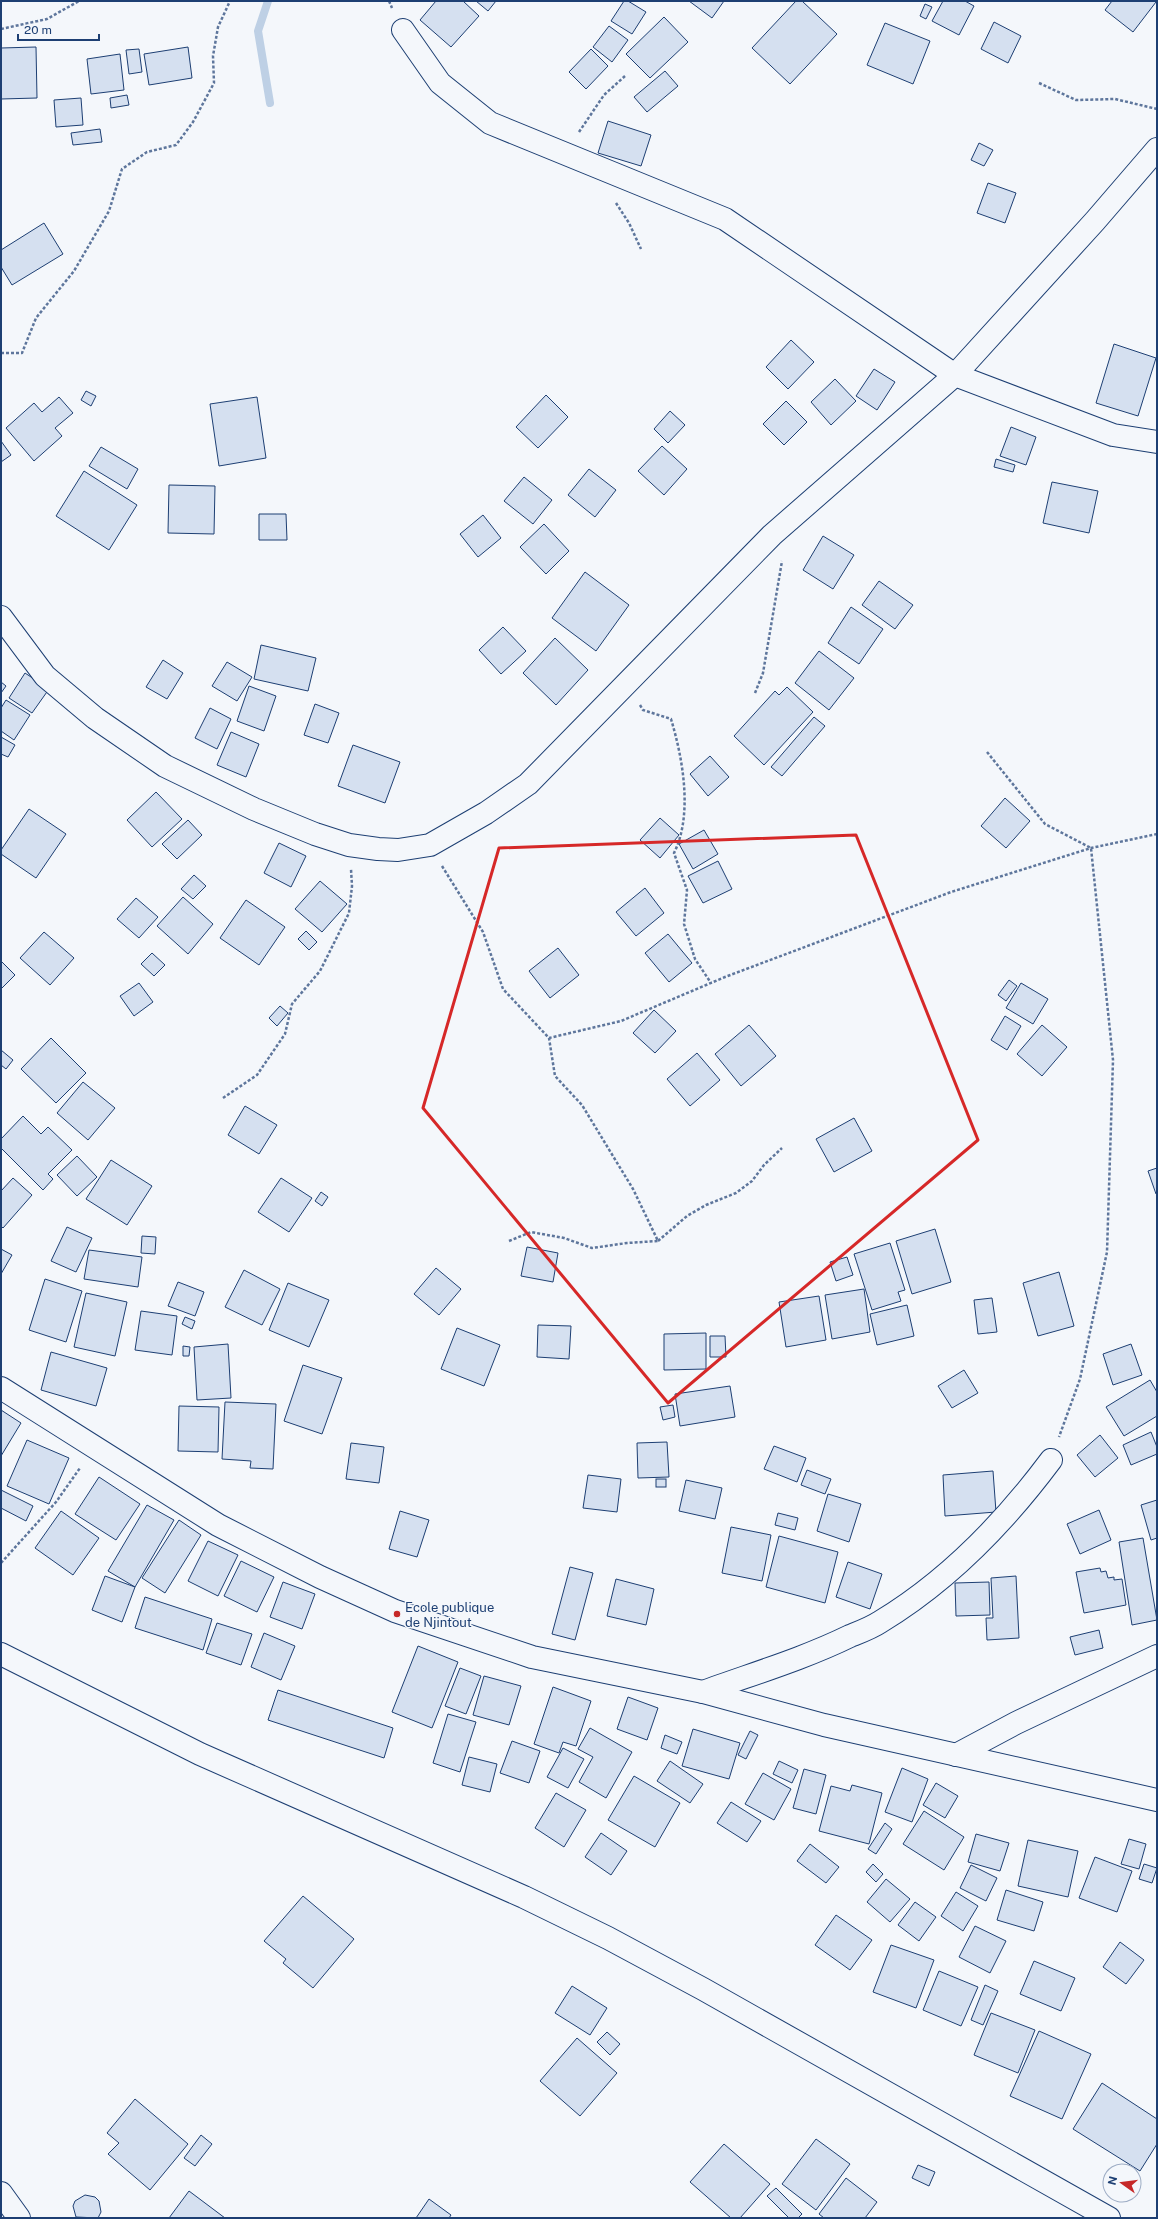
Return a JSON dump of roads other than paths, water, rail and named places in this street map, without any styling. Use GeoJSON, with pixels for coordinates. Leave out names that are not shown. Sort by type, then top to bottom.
{"type":"FeatureCollection","features":[{"type":"Feature","properties":{"kind":"main road"},"geometry":{"type":"LineString","coordinates":[[403,30],[440,83],[490,123],[725,219],[955,375],[1113,435],[1157,442]]}},
{"type":"Feature","properties":{"kind":"main road"},"geometry":{"type":"LineString","coordinates":[[1,617],[46,676],[95,718],[165,766],[254,809],[315,834],[349,845],[398,850],[430,845],[486,813],[528,784],[772,535],[955,375],[1095,221],[1157,149]]}},
{"type":"Feature","properties":{"kind":"main road"},"geometry":{"type":"LineString","coordinates":[[1,1388],[218,1525],[320,1577],[395,1611],[532,1657],[703,1692],[824,1725],[1157,1800]]}},
{"type":"Feature","properties":{"kind":"main road"},"geometry":{"type":"LineString","coordinates":[[703,1692],[827,1647],[880,1623],[916,1597],[974,1549],[1019,1503],[1051,1460]]}},
{"type":"Feature","properties":{"kind":"main road"},"geometry":{"type":"LineString","coordinates":[[1,1654],[200,1754],[524,1897],[608,1938],[703,1989],[1109,2218]]}},
{"type":"Feature","properties":{"kind":"main road"},"geometry":{"type":"LineString","coordinates":[[956,1755],[1016,1723],[1157,1656]]}},
{"type":"Feature","properties":{"kind":"main road"},"geometry":{"type":"LineString","coordinates":[[1,2193],[19,2218]]}},
{"type":"Feature","properties":{"kind":"waterway"},"geometry":{"type":"LineString","coordinates":[[268,1],[258,31],[270,103]]}},
{"type":"Feature","properties":{"kind":"place","name":"Ecole publique de Njintout"},"geometry":{"type":"Point","coordinates":[397,1614]}}]}
